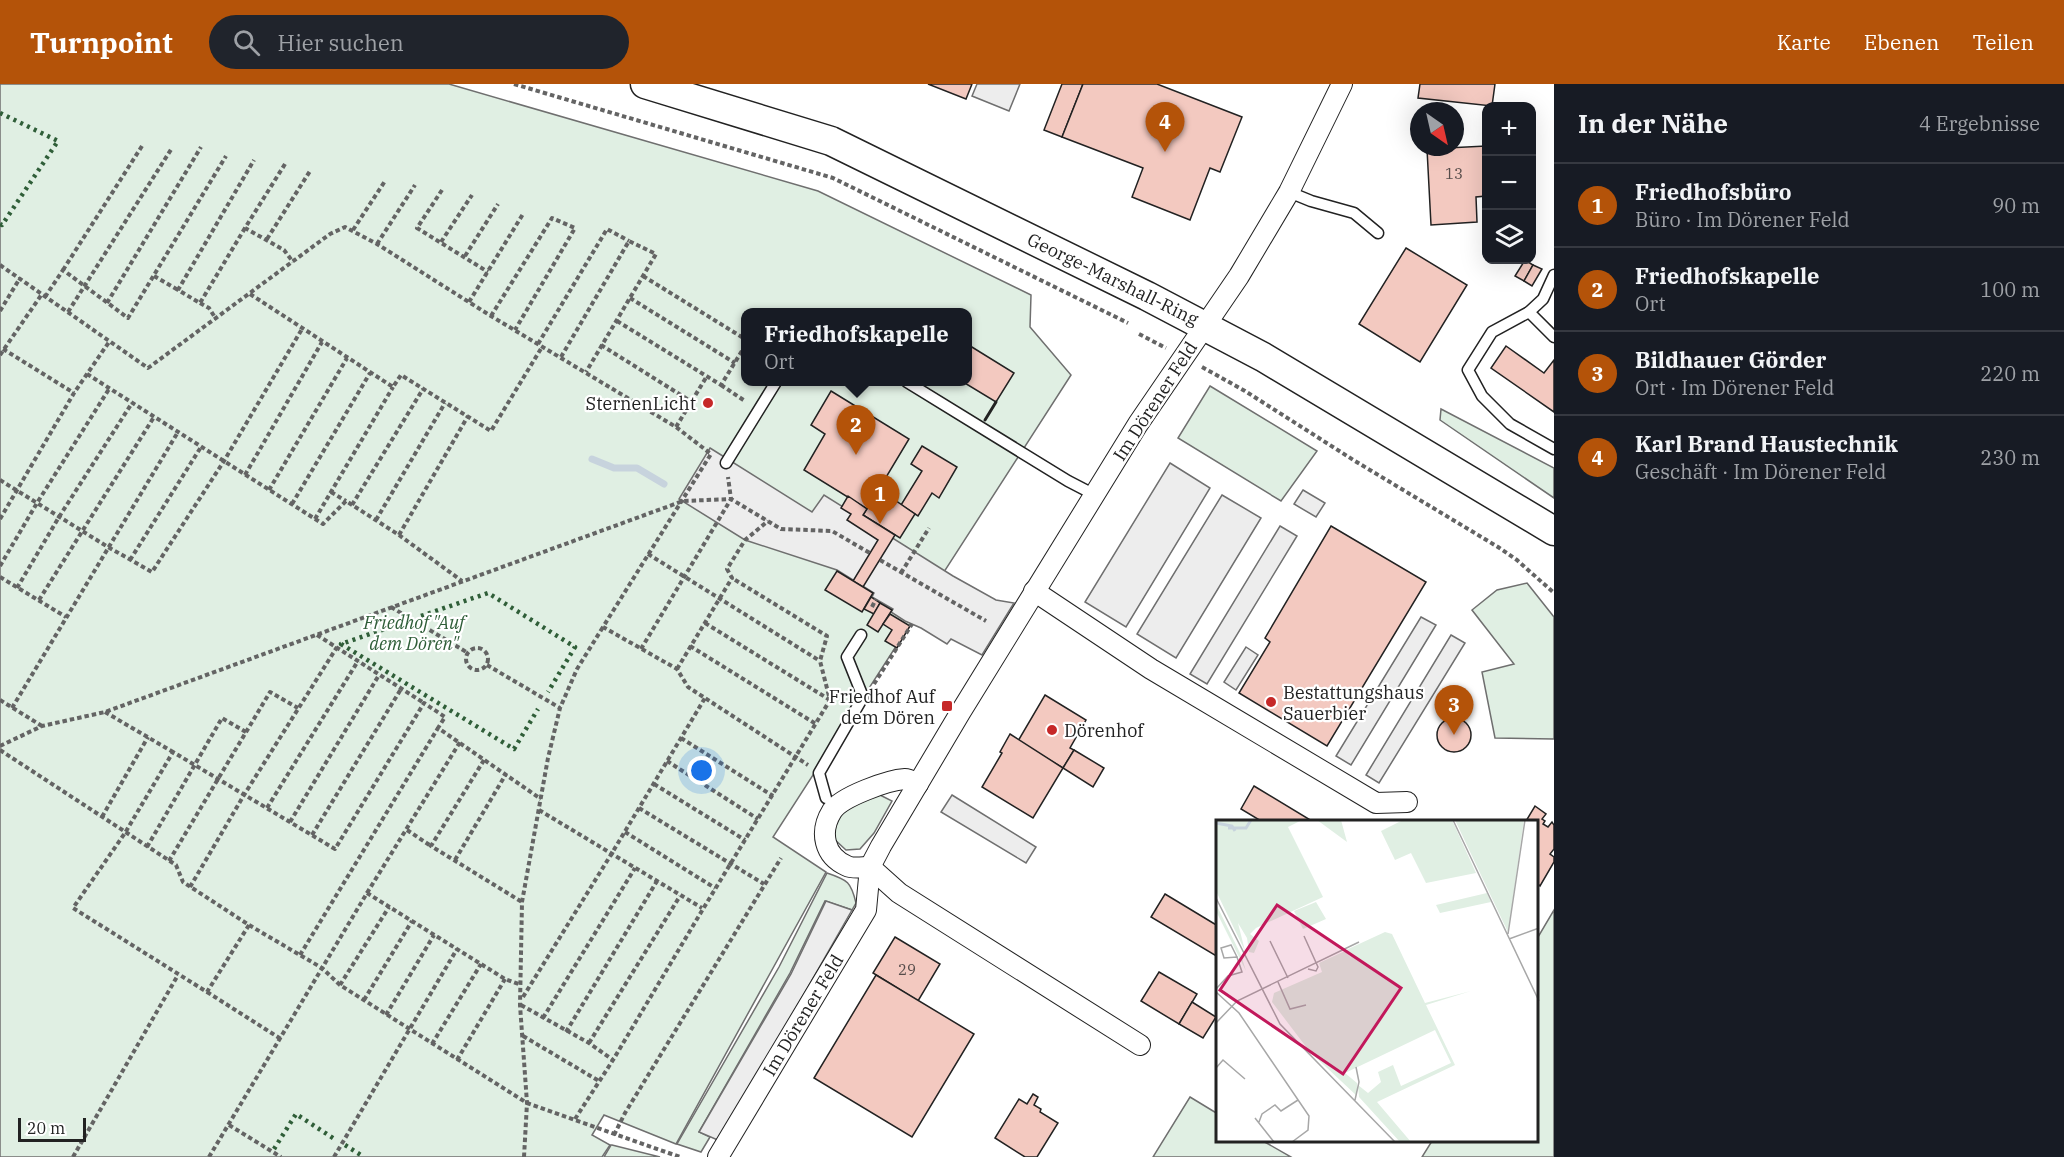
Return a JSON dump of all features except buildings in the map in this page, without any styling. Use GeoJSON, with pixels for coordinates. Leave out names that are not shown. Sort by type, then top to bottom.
{"type":"FeatureCollection","features":[{"type":"Feature","properties":{"kind":"main road","name":"George-Marshall-Ring"},"geometry":{"type":"LineString","coordinates":[[645,84],[831,141],[1204,324],[1554,531]]}},
{"type":"Feature","properties":{"kind":"street","name":"Im Dörener Feld"},"geometry":{"type":"LineString","coordinates":[[718,1157],[866,910],[870,867],[918,784],[1138,424],[1204,324],[1239,276],[1289,192],[1342,84]]}},
{"type":"Feature","properties":{"kind":"street"},"geometry":{"type":"LineString","coordinates":[[1034,591],[1151,669],[1376,803],[1407,801]]}},
{"type":"Feature","properties":{"kind":"street"},"geometry":{"type":"LineString","coordinates":[[918,784],[906,779],[861,791],[833,810],[825,830],[826,848],[834,858],[849,867],[870,867],[899,893],[1140,1044]]}},
{"type":"Feature","properties":{"kind":"lane"},"geometry":{"type":"LineString","coordinates":[[1289,192],[1311,201],[1354,213],[1378,233]]}},
{"type":"Feature","properties":{"kind":"lane"},"geometry":{"type":"LineString","coordinates":[[1554,275],[1542,299],[1529,312],[1492,332],[1464,367],[1482,396],[1510,424],[1554,449]]}},
{"type":"Feature","properties":{"kind":"lane"},"geometry":{"type":"LineString","coordinates":[[1529,312],[1554,337]]}},
{"type":"Feature","properties":{"kind":"lane"},"geometry":{"type":"LineString","coordinates":[[726,463],[773,386]]}},
{"type":"Feature","properties":{"kind":"lane"},"geometry":{"type":"LineString","coordinates":[[915,386],[1068,481],[1095,495]]}},
{"type":"Feature","properties":{"kind":"lane"},"geometry":{"type":"LineString","coordinates":[[826,798],[819,773],[863,697],[847,657],[861,635]]}},
{"type":"Feature","properties":{"kind":"path"},"geometry":{"type":"LineString","coordinates":[[514,84],[833,178],[1128,323]]}},
{"type":"Feature","properties":{"kind":"path"},"geometry":{"type":"LineString","coordinates":[[0,355],[63,270],[142,146]]}},
{"type":"Feature","properties":{"kind":"path"},"geometry":{"type":"LineString","coordinates":[[107,303],[201,147]]}},
{"type":"Feature","properties":{"kind":"path"},"geometry":{"type":"LineString","coordinates":[[68,312],[172,148]]}},
{"type":"Feature","properties":{"kind":"path"},"geometry":{"type":"LineString","coordinates":[[63,270],[128,318],[226,156]]}},
{"type":"Feature","properties":{"kind":"path"},"geometry":{"type":"LineString","coordinates":[[178,290],[254,160]]}},
{"type":"Feature","properties":{"kind":"path"},"geometry":{"type":"LineString","coordinates":[[201,303],[285,164]]}},
{"type":"Feature","properties":{"kind":"path"},"geometry":{"type":"LineString","coordinates":[[267,239],[310,171]]}},
{"type":"Feature","properties":{"kind":"path"},"geometry":{"type":"LineString","coordinates":[[353,230],[385,182]]}},
{"type":"Feature","properties":{"kind":"path"},"geometry":{"type":"LineString","coordinates":[[377,244],[415,185]]}},
{"type":"Feature","properties":{"kind":"path"},"geometry":{"type":"LineString","coordinates":[[442,190],[417,228],[488,272]]}},
{"type":"Feature","properties":{"kind":"path"},"geometry":{"type":"LineString","coordinates":[[441,242],[472,195]]}},
{"type":"Feature","properties":{"kind":"path"},"geometry":{"type":"LineString","coordinates":[[465,257],[498,204]]}},
{"type":"Feature","properties":{"kind":"path"},"geometry":{"type":"LineString","coordinates":[[469,302],[523,214]]}},
{"type":"Feature","properties":{"kind":"path"},"geometry":{"type":"LineString","coordinates":[[491,316],[552,218],[575,228],[515,330]]}},
{"type":"Feature","properties":{"kind":"path"},"geometry":{"type":"LineString","coordinates":[[0,265],[148,368],[330,234],[345,227],[377,244],[491,316],[676,427],[711,454],[577,669],[560,708],[522,902],[520,1005],[527,1103],[524,1157]]}},
{"type":"Feature","properties":{"kind":"path"},"geometry":{"type":"LineString","coordinates":[[245,228],[284,250],[293,262]]}},
{"type":"Feature","properties":{"kind":"path"},"geometry":{"type":"LineString","coordinates":[[315,519],[401,375],[491,431],[606,229],[656,254],[586,372]]}},
{"type":"Feature","properties":{"kind":"path"},"geometry":{"type":"LineString","coordinates":[[561,357],[629,241]]}},
{"type":"Feature","properties":{"kind":"path"},"geometry":{"type":"LineString","coordinates":[[154,276],[209,308],[216,319]]}},
{"type":"Feature","properties":{"kind":"path"},"geometry":{"type":"LineString","coordinates":[[643,276],[741,337]]}},
{"type":"Feature","properties":{"kind":"path"},"geometry":{"type":"LineString","coordinates":[[0,312],[20,278]]}},
{"type":"Feature","properties":{"kind":"path"},"geometry":{"type":"LineString","coordinates":[[250,294],[393,387]]}},
{"type":"Feature","properties":{"kind":"path"},"geometry":{"type":"LineString","coordinates":[[630,298],[735,363]]}},
{"type":"Feature","properties":{"kind":"path"},"geometry":{"type":"LineString","coordinates":[[617,321],[759,410]]}},
{"type":"Feature","properties":{"kind":"path"},"geometry":{"type":"LineString","coordinates":[[0,480],[152,572],[224,461],[302,329]]}},
{"type":"Feature","properties":{"kind":"path"},"geometry":{"type":"LineString","coordinates":[[1139,334],[1183,356]]}},
{"type":"Feature","properties":{"kind":"path"},"geometry":{"type":"LineString","coordinates":[[0,519],[74,393],[109,342]]}},
{"type":"Feature","properties":{"kind":"path"},"geometry":{"type":"LineString","coordinates":[[244,475],[322,342]]}},
{"type":"Feature","properties":{"kind":"path"},"geometry":{"type":"LineString","coordinates":[[601,345],[692,402]]}},
{"type":"Feature","properties":{"kind":"path"},"geometry":{"type":"LineString","coordinates":[[3,349],[74,393]]}},
{"type":"Feature","properties":{"kind":"path"},"geometry":{"type":"LineString","coordinates":[[721,385],[741,353]]}},
{"type":"Feature","properties":{"kind":"path"},"geometry":{"type":"LineString","coordinates":[[269,490],[347,358]]}},
{"type":"Feature","properties":{"kind":"path"},"geometry":{"type":"LineString","coordinates":[[1211,371],[1498,547],[1517,560],[1554,593]]}},
{"type":"Feature","properties":{"kind":"path"},"geometry":{"type":"LineString","coordinates":[[291,504],[370,373]]}},
{"type":"Feature","properties":{"kind":"path"},"geometry":{"type":"LineString","coordinates":[[87,374],[323,524],[346,501]]}},
{"type":"Feature","properties":{"kind":"path"},"geometry":{"type":"LineString","coordinates":[[676,427],[707,376]]}},
{"type":"Feature","properties":{"kind":"path"},"geometry":{"type":"LineString","coordinates":[[0,566],[109,389]]}},
{"type":"Feature","properties":{"kind":"path"},"geometry":{"type":"LineString","coordinates":[[352,505],[423,389]]}},
{"type":"Feature","properties":{"kind":"path"},"geometry":{"type":"LineString","coordinates":[[17,588],[59,517],[132,403]]}},
{"type":"Feature","properties":{"kind":"path"},"geometry":{"type":"LineString","coordinates":[[376,520],[445,403]]}},
{"type":"Feature","properties":{"kind":"path"},"geometry":{"type":"LineString","coordinates":[[399,535],[468,416]]}},
{"type":"Feature","properties":{"kind":"path"},"geometry":{"type":"LineString","coordinates":[[39,600],[154,417]]}},
{"type":"Feature","properties":{"kind":"path"},"geometry":{"type":"LineString","coordinates":[[12,708],[178,432]]}},
{"type":"Feature","properties":{"kind":"path"},"geometry":{"type":"LineString","coordinates":[[130,560],[201,447]]}},
{"type":"Feature","properties":{"kind":"path"},"geometry":{"type":"LineString","coordinates":[[331,492],[399,535],[462,581]]}},
{"type":"Feature","properties":{"kind":"path"},"geometry":{"type":"LineString","coordinates":[[641,649],[731,499]]}},
{"type":"Feature","properties":{"kind":"path"},"geometry":{"type":"LineString","coordinates":[[680,1157],[527,1103],[340,985],[322,968],[190,887],[183,882],[176,865],[0,748],[42,726],[105,712],[683,501],[731,499],[781,529],[832,531],[870,553]]}},
{"type":"Feature","properties":{"kind":"path"},"geometry":{"type":"LineString","coordinates":[[575,1119],[830,700],[820,661],[827,636],[732,578],[727,569],[744,540],[768,521]]}},
{"type":"Feature","properties":{"kind":"path"},"geometry":{"type":"LineString","coordinates":[[902,573],[929,528]]}},
{"type":"Feature","properties":{"kind":"path"},"geometry":{"type":"LineString","coordinates":[[648,554],[820,661]]}},
{"type":"Feature","properties":{"kind":"path"},"geometry":{"type":"LineString","coordinates":[[880,560],[986,621]]}},
{"type":"Feature","properties":{"kind":"path"},"geometry":{"type":"LineString","coordinates":[[0,577],[66,617]]}},
{"type":"Feature","properties":{"kind":"path"},"geometry":{"type":"LineString","coordinates":[[677,669],[732,578]]}},
{"type":"Feature","properties":{"kind":"path"},"geometry":{"type":"LineString","coordinates":[[872,607],[876,599]]}},
{"type":"Feature","properties":{"kind":"path"},"geometry":{"type":"LineString","coordinates":[[390,607],[468,653]]}},
{"type":"Feature","properties":{"kind":"path"},"geometry":{"type":"LineString","coordinates":[[705,623],[830,700]]}},
{"type":"Feature","properties":{"kind":"path"},"geometry":{"type":"LineString","coordinates":[[863,697],[878,679],[912,624]]}},
{"type":"Feature","properties":{"kind":"path"},"geometry":{"type":"LineString","coordinates":[[603,627],[677,669],[688,687],[796,758]]}},
{"type":"Feature","properties":{"kind":"path"},"geometry":{"type":"LineString","coordinates":[[300,954],[445,717],[316,634]]}},
{"type":"Feature","properties":{"kind":"path"},"geometry":{"type":"LineString","coordinates":[[690,646],[816,724]]}},
{"type":"Feature","properties":{"kind":"path"},"geometry":{"type":"LineString","coordinates":[[190,887],[244,795],[337,647]]}},
{"type":"Feature","properties":{"kind":"path"},"geometry":{"type":"LineString","coordinates":[[472,649],[483,649],[489,659],[487,664],[477,670],[472,669],[467,664],[468,653],[472,649]]}},
{"type":"Feature","properties":{"kind":"path"},"geometry":{"type":"LineString","coordinates":[[267,808],[358,661]]}},
{"type":"Feature","properties":{"kind":"path"},"geometry":{"type":"LineString","coordinates":[[487,664],[560,708]]}},
{"type":"Feature","properties":{"kind":"path"},"geometry":{"type":"LineString","coordinates":[[290,822],[379,675]]}},
{"type":"Feature","properties":{"kind":"path"},"geometry":{"type":"LineString","coordinates":[[312,835],[401,689]]}},
{"type":"Feature","properties":{"kind":"path"},"geometry":{"type":"LineString","coordinates":[[169,861],[270,692],[298,708]]}},
{"type":"Feature","properties":{"kind":"path"},"geometry":{"type":"LineString","coordinates":[[521,999],[612,854],[705,698]]}},
{"type":"Feature","properties":{"kind":"path"},"geometry":{"type":"LineString","coordinates":[[0,700],[42,726]]}},
{"type":"Feature","properties":{"kind":"path"},"geometry":{"type":"LineString","coordinates":[[105,712],[334,849],[424,703]]}},
{"type":"Feature","properties":{"kind":"path"},"geometry":{"type":"LineString","coordinates":[[147,847],[222,718],[246,732]]}},
{"type":"Feature","properties":{"kind":"path"},"geometry":{"type":"LineString","coordinates":[[438,728],[541,799]]}},
{"type":"Feature","properties":{"kind":"path"},"geometry":{"type":"LineString","coordinates":[[102,817],[148,737]]}},
{"type":"Feature","properties":{"kind":"path"},"geometry":{"type":"LineString","coordinates":[[681,738],[772,796]]}},
{"type":"Feature","properties":{"kind":"path"},"geometry":{"type":"LineString","coordinates":[[209,1157],[460,742]]}},
{"type":"Feature","properties":{"kind":"path"},"geometry":{"type":"LineString","coordinates":[[173,752],[125,833],[73,908],[281,1039]]}},
{"type":"Feature","properties":{"kind":"path"},"geometry":{"type":"LineString","coordinates":[[431,846],[484,760]]}},
{"type":"Feature","properties":{"kind":"path"},"geometry":{"type":"LineString","coordinates":[[667,761],[758,819]]}},
{"type":"Feature","properties":{"kind":"path"},"geometry":{"type":"LineString","coordinates":[[455,860],[506,774]]}},
{"type":"Feature","properties":{"kind":"path"},"geometry":{"type":"LineString","coordinates":[[654,784],[745,840]]}},
{"type":"Feature","properties":{"kind":"path"},"geometry":{"type":"LineString","coordinates":[[639,808],[764,884]]}},
{"type":"Feature","properties":{"kind":"path"},"geometry":{"type":"LineString","coordinates":[[539,810],[703,909]]}},
{"type":"Feature","properties":{"kind":"path"},"geometry":{"type":"LineString","coordinates":[[407,830],[522,902]]}},
{"type":"Feature","properties":{"kind":"path"},"geometry":{"type":"LineString","coordinates":[[625,832],[715,888]]}},
{"type":"Feature","properties":{"kind":"path"},"geometry":{"type":"LineString","coordinates":[[614,1135],[624,1113],[781,858]]}},
{"type":"Feature","properties":{"kind":"path"},"geometry":{"type":"LineString","coordinates":[[543,1018],[635,868]]}},
{"type":"Feature","properties":{"kind":"path"},"geometry":{"type":"LineString","coordinates":[[566,1032],[657,881]]}},
{"type":"Feature","properties":{"kind":"path"},"geometry":{"type":"LineString","coordinates":[[367,893],[505,979],[521,985]]}},
{"type":"Feature","properties":{"kind":"path"},"geometry":{"type":"LineString","coordinates":[[589,1043],[680,896]]}},
{"type":"Feature","properties":{"kind":"path"},"geometry":{"type":"LineString","coordinates":[[340,985],[389,907]]}},
{"type":"Feature","properties":{"kind":"path"},"geometry":{"type":"LineString","coordinates":[[364,1000],[412,921]]}},
{"type":"Feature","properties":{"kind":"path"},"geometry":{"type":"LineString","coordinates":[[207,992],[249,925]]}},
{"type":"Feature","properties":{"kind":"path"},"geometry":{"type":"LineString","coordinates":[[386,1014],[434,935]]}},
{"type":"Feature","properties":{"kind":"path"},"geometry":{"type":"LineString","coordinates":[[334,1157],[457,949]]}},
{"type":"Feature","properties":{"kind":"path"},"geometry":{"type":"LineString","coordinates":[[432,1044],[481,964]]}},
{"type":"Feature","properties":{"kind":"path"},"geometry":{"type":"LineString","coordinates":[[73,1157],[178,975]]}},
{"type":"Feature","properties":{"kind":"path"},"geometry":{"type":"LineString","coordinates":[[457,1060],[505,979]]}},
{"type":"Feature","properties":{"kind":"path"},"geometry":{"type":"LineString","coordinates":[[520,1005],[589,1043],[613,1060]]}},
{"type":"Feature","properties":{"kind":"path"},"geometry":{"type":"LineString","coordinates":[[523,1036],[599,1081]]}},
{"type":"Feature","properties":{"kind":"path"},"geometry":{"type":"LineString","coordinates":[[229,1125],[281,1157]]}},
{"type":"Feature","properties":{"kind":"green space","name":"Friedhof \"Auf dem Dören\""},"geometry":{"type":"Polygon","coordinates":[[[0,84],[449,84],[818,191],[1031,295],[1030,327],[1071,375],[773,837],[826,872],[676,1144],[604,1115],[592,1135],[610,1145],[602,1157],[0,1157],[0,84]]]}},
{"type":"Feature","properties":{"kind":"green space"},"geometry":{"type":"Polygon","coordinates":[[[1210,386],[1317,451],[1281,501],[1178,438],[1210,386]]]}},
{"type":"Feature","properties":{"kind":"green space"},"geometry":{"type":"Polygon","coordinates":[[[1441,409],[1554,468],[1554,498],[1440,420],[1441,409]]]}},
{"type":"Feature","properties":{"kind":"green space"},"geometry":{"type":"Polygon","coordinates":[[[1527,583],[1554,617],[1554,739],[1495,738],[1482,672],[1514,664],[1472,610],[1497,590],[1527,583]]]}},
{"type":"Feature","properties":{"kind":"green space"},"geometry":{"type":"Polygon","coordinates":[[[880,795],[892,801],[874,833],[860,849],[846,850],[833,838],[838,817],[861,800],[880,795]]]}},
{"type":"Feature","properties":{"kind":"green space"},"geometry":{"type":"Polygon","coordinates":[[[827,873],[848,883],[856,903],[852,910],[825,901],[790,973],[699,1132],[710,1137],[701,1152],[677,1144],[779,967],[827,873]]]}},
{"type":"Feature","properties":{"kind":"green space"},"geometry":{"type":"Polygon","coordinates":[[[1554,910],[1554,1157],[1422,1157],[1431,1142],[1539,1142],[1539,935],[1554,910]]]}},
{"type":"Feature","properties":{"kind":"green space"},"geometry":{"type":"Polygon","coordinates":[[[1190,1097],[1216,1113],[1216,1142],[1265,1142],[1291,1157],[1153,1157],[1190,1097]]]}},
{"type":"Feature","properties":{"kind":"green space"},"geometry":{"type":"Polygon","coordinates":[[[612,1145],[660,1157],[604,1157],[612,1145]]]}},
{"type":"Feature","properties":{"kind":"shaded area"},"geometry":{"type":"Polygon","coordinates":[[[977,84],[1020,84],[1009,111],[972,96],[977,84]]]}},
{"type":"Feature","properties":{"kind":"shaded area"},"geometry":{"type":"Polygon","coordinates":[[[710,448],[812,512],[824,495],[953,576],[996,600],[1014,603],[982,655],[951,639],[947,644],[905,621],[891,612],[893,609],[872,597],[874,593],[837,570],[745,540],[679,499],[710,448]]]}},
{"type":"Feature","properties":{"kind":"shaded area"},"geometry":{"type":"Polygon","coordinates":[[[1170,463],[1210,488],[1126,627],[1085,602],[1170,463]]]}},
{"type":"Feature","properties":{"kind":"shaded area"},"geometry":{"type":"Polygon","coordinates":[[[1303,490],[1325,503],[1316,517],[1294,504],[1303,490]]]}},
{"type":"Feature","properties":{"kind":"shaded area"},"geometry":{"type":"Polygon","coordinates":[[[1222,495],[1261,518],[1176,658],[1137,634],[1222,495]]]}},
{"type":"Feature","properties":{"kind":"shaded area"},"geometry":{"type":"Polygon","coordinates":[[[1280,526],[1297,536],[1207,684],[1190,674],[1280,526]]]}},
{"type":"Feature","properties":{"kind":"shaded area"},"geometry":{"type":"Polygon","coordinates":[[[1421,617],[1436,625],[1351,765],[1336,756],[1421,617]]]}},
{"type":"Feature","properties":{"kind":"shaded area"},"geometry":{"type":"Polygon","coordinates":[[[1451,635],[1465,643],[1379,783],[1366,775],[1451,635]]]}},
{"type":"Feature","properties":{"kind":"shaded area"},"geometry":{"type":"Polygon","coordinates":[[[1246,647],[1258,655],[1236,690],[1224,682],[1246,647]]]}},
{"type":"Feature","properties":{"kind":"shaded area"},"geometry":{"type":"Polygon","coordinates":[[[952,795],[1036,847],[1026,863],[941,812],[952,795]]]}},
{"type":"Feature","properties":{"kind":"shaded area"},"geometry":{"type":"Polygon","coordinates":[[[826,901],[852,910],[720,1141],[699,1132],[791,974],[826,901]]]}},
{"type":"Feature","properties":{"kind":"waterway"},"geometry":{"type":"LineString","coordinates":[[592,459],[614,468],[637,468],[664,484]]}},
{"type":"Feature","properties":{"kind":"hedge"},"geometry":{"type":"LineString","coordinates":[[0,113],[58,141],[2,225],[0,224]]}},
{"type":"Feature","properties":{"kind":"hedge"},"geometry":{"type":"LineString","coordinates":[[421,616],[488,593],[575,647],[548,692]]}},
{"type":"Feature","properties":{"kind":"hedge"},"geometry":{"type":"LineString","coordinates":[[405,622],[341,644],[514,749],[538,709]]}},
{"type":"Feature","properties":{"kind":"hedge"},"geometry":{"type":"LineString","coordinates":[[274,1149],[296,1114],[336,1140]]}},
{"type":"Feature","properties":{"kind":"hedge"},"geometry":{"type":"LineString","coordinates":[[345,1145],[364,1157]]}},
{"type":"Feature","properties":{"kind":"wall"},"geometry":{"type":"LineString","coordinates":[[985,420],[996,402]]}},
{"type":"Feature","properties":{"kind":"place","name":"Karl Brand Haustechnik"},"geometry":{"type":"Point","coordinates":[1165,152]}},
{"type":"Feature","properties":{"kind":"place","name":"SternenLicht"},"geometry":{"type":"Point","coordinates":[708,403]}},
{"type":"Feature","properties":{"kind":"place","name":"Friedhofskapelle"},"geometry":{"type":"Point","coordinates":[856,455]}},
{"type":"Feature","properties":{"kind":"place","name":"Friedhofsbüro"},"geometry":{"type":"Point","coordinates":[880,524]}},
{"type":"Feature","properties":{"kind":"place","name":"Bestattungshaus Sauerbier"},"geometry":{"type":"Point","coordinates":[1271,702]}},
{"type":"Feature","properties":{"kind":"place","name":"Friedhof Auf dem Dören"},"geometry":{"type":"Point","coordinates":[947,706]}},
{"type":"Feature","properties":{"kind":"place","name":"Dörenhof"},"geometry":{"type":"Point","coordinates":[1052,730]}},
{"type":"Feature","properties":{"kind":"place","name":"Bildhauer Görder"},"geometry":{"type":"Point","coordinates":[1454,735]}}]}
